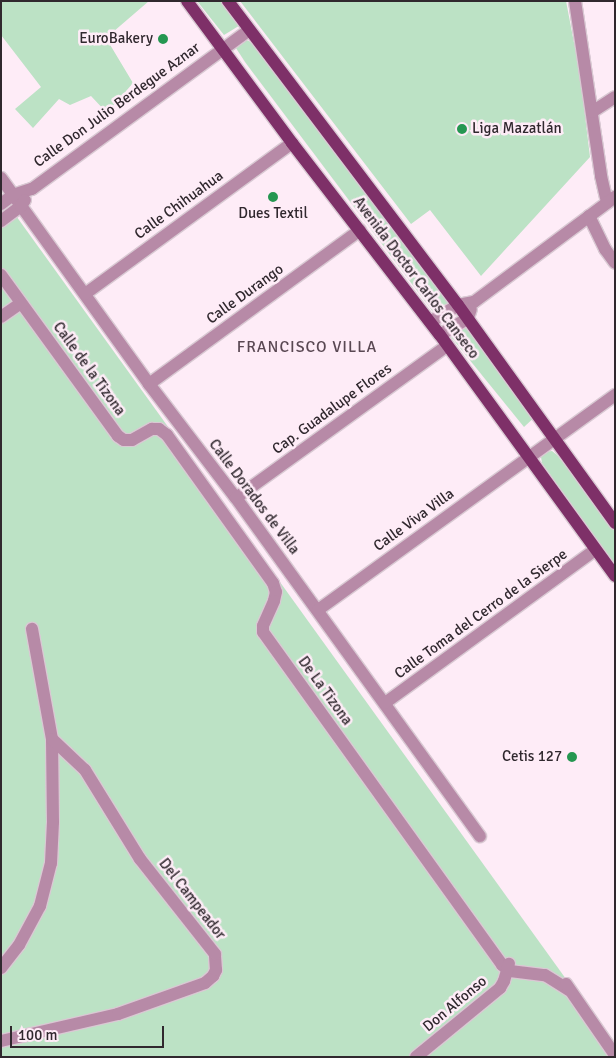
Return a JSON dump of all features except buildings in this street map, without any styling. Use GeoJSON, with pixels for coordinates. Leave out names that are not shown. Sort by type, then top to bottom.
{"type":"FeatureCollection","features":[{"type":"Feature","properties":{"kind":"main road","name":"Avenida Doctor Carlos Canseco"},"geometry":{"type":"LineString","coordinates":[[187,1],[292,143],[440,335],[615,576]]}},
{"type":"Feature","properties":{"kind":"main road","name":"Avenida Doctor Carlos Canseco"},"geometry":{"type":"LineString","coordinates":[[228,1],[468,318],[615,523]]}},
{"type":"Feature","properties":{"kind":"street"},"geometry":{"type":"LineString","coordinates":[[430,322],[458,305],[474,302],[611,200],[601,176],[575,1]]}},
{"type":"Feature","properties":{"kind":"street","name":"Calle Don Julio Berdegue Aznar"},"geometry":{"type":"LineString","coordinates":[[32,189],[222,48],[250,30]]}},
{"type":"Feature","properties":{"kind":"street"},"geometry":{"type":"LineString","coordinates":[[592,112],[615,97]]}},
{"type":"Feature","properties":{"kind":"street","name":"Calle Chihuahua"},"geometry":{"type":"LineString","coordinates":[[85,294],[292,143]]}},
{"type":"Feature","properties":{"kind":"street","name":"Calle Dorados de Villa"},"geometry":{"type":"LineString","coordinates":[[1,178],[149,384],[318,610],[480,836]]}},
{"type":"Feature","properties":{"kind":"street"},"geometry":{"type":"LineString","coordinates":[[1,204],[13,194],[32,189]]}},
{"type":"Feature","properties":{"kind":"street"},"geometry":{"type":"LineString","coordinates":[[1,222],[21,206],[32,189]]}},
{"type":"Feature","properties":{"kind":"street"},"geometry":{"type":"LineString","coordinates":[[589,216],[610,248],[615,263]]}},
{"type":"Feature","properties":{"kind":"street","name":"Calle Durango"},"geometry":{"type":"LineString","coordinates":[[149,384],[360,230]]}},
{"type":"Feature","properties":{"kind":"street","name":"Calle de la Tizona"},"geometry":{"type":"LineString","coordinates":[[1,275],[118,436],[124,440],[132,440],[152,430],[159,429],[167,435]]}},
{"type":"Feature","properties":{"kind":"street"},"geometry":{"type":"LineString","coordinates":[[440,335],[468,318],[474,302]]}},
{"type":"Feature","properties":{"kind":"street"},"geometry":{"type":"LineString","coordinates":[[1,317],[21,303]]}},
{"type":"Feature","properties":{"kind":"street","name":"Cap. Guadalupe Flores"},"geometry":{"type":"LineString","coordinates":[[236,498],[447,346]]}},
{"type":"Feature","properties":{"kind":"street"},"geometry":{"type":"LineString","coordinates":[[555,438],[615,395]]}},
{"type":"Feature","properties":{"kind":"street","name":"De La Tizona"},"geometry":{"type":"LineString","coordinates":[[167,435],[273,583],[276,592],[263,626],[263,632],[505,964]]}},
{"type":"Feature","properties":{"kind":"street","name":"Calle Viva Villa"},"geometry":{"type":"LineString","coordinates":[[318,610],[555,438]]}},
{"type":"Feature","properties":{"kind":"street","name":"Calle Toma del Cerro de la Sierpe"},"geometry":{"type":"LineString","coordinates":[[385,703],[596,550]]}},
{"type":"Feature","properties":{"kind":"street"},"geometry":{"type":"LineString","coordinates":[[1,968],[19,945],[40,906],[51,863],[53,822],[52,739],[32,629]]}},
{"type":"Feature","properties":{"kind":"street","name":"Del Campeador"},"geometry":{"type":"LineString","coordinates":[[1,1041],[118,1014],[205,983],[213,976],[216,970],[215,954],[140,859],[85,770],[52,739]]}},
{"type":"Feature","properties":{"kind":"street"},"geometry":{"type":"LineString","coordinates":[[505,964],[545,975],[569,990],[615,1055]]}},
{"type":"Feature","properties":{"kind":"street","name":"Don Alfonso"},"geometry":{"type":"LineString","coordinates":[[416,1057],[500,988],[505,964]]}},
{"type":"Feature","properties":{"kind":"green space"},"geometry":{"type":"Polygon","coordinates":[[[1,1],[149,1],[106,38],[133,83],[107,113],[91,96],[70,105],[59,99],[33,128],[15,109],[41,87],[1,35],[1,1]]]}},
{"type":"Feature","properties":{"kind":"green space"},"geometry":{"type":"Polygon","coordinates":[[[197,1],[224,1],[242,24],[224,35],[197,1]]]}},
{"type":"Feature","properties":{"kind":"green space","name":"Liga Mazatlán"},"geometry":{"type":"Polygon","coordinates":[[[240,1],[566,1],[580,74],[590,157],[481,276],[430,210],[411,224],[240,1]]]}},
{"type":"Feature","properties":{"kind":"green space"},"geometry":{"type":"Polygon","coordinates":[[[242,39],[249,41],[263,56],[453,305],[433,312],[245,62],[234,45],[242,39]]]}},
{"type":"Feature","properties":{"kind":"green space"},"geometry":{"type":"Polygon","coordinates":[[[1,195],[615,1047],[615,1057],[1,1057],[1,195]]]}},
{"type":"Feature","properties":{"kind":"green space"},"geometry":{"type":"Polygon","coordinates":[[[465,322],[538,414],[524,427],[447,332],[465,322]]]}},
{"type":"Feature","properties":{"kind":"green space"},"geometry":{"type":"Polygon","coordinates":[[[552,451],[615,529],[615,566],[542,463],[541,457],[545,452],[552,451]]]}},
{"type":"Feature","properties":{"kind":"place","name":"EuroBakery"},"geometry":{"type":"Point","coordinates":[163,39]}},
{"type":"Feature","properties":{"kind":"place","name":"Liga Mazatlán"},"geometry":{"type":"Point","coordinates":[462,129]}},
{"type":"Feature","properties":{"kind":"place","name":"Dues Textil"},"geometry":{"type":"Point","coordinates":[273,197]}},
{"type":"Feature","properties":{"kind":"place","name":"Cetis 127"},"geometry":{"type":"Point","coordinates":[572,757]}},
{"type":"Feature","properties":{"kind":"district","name":"FRANCISCO VILLA"},"geometry":{"type":"Point","coordinates":[307,347]}}]}
